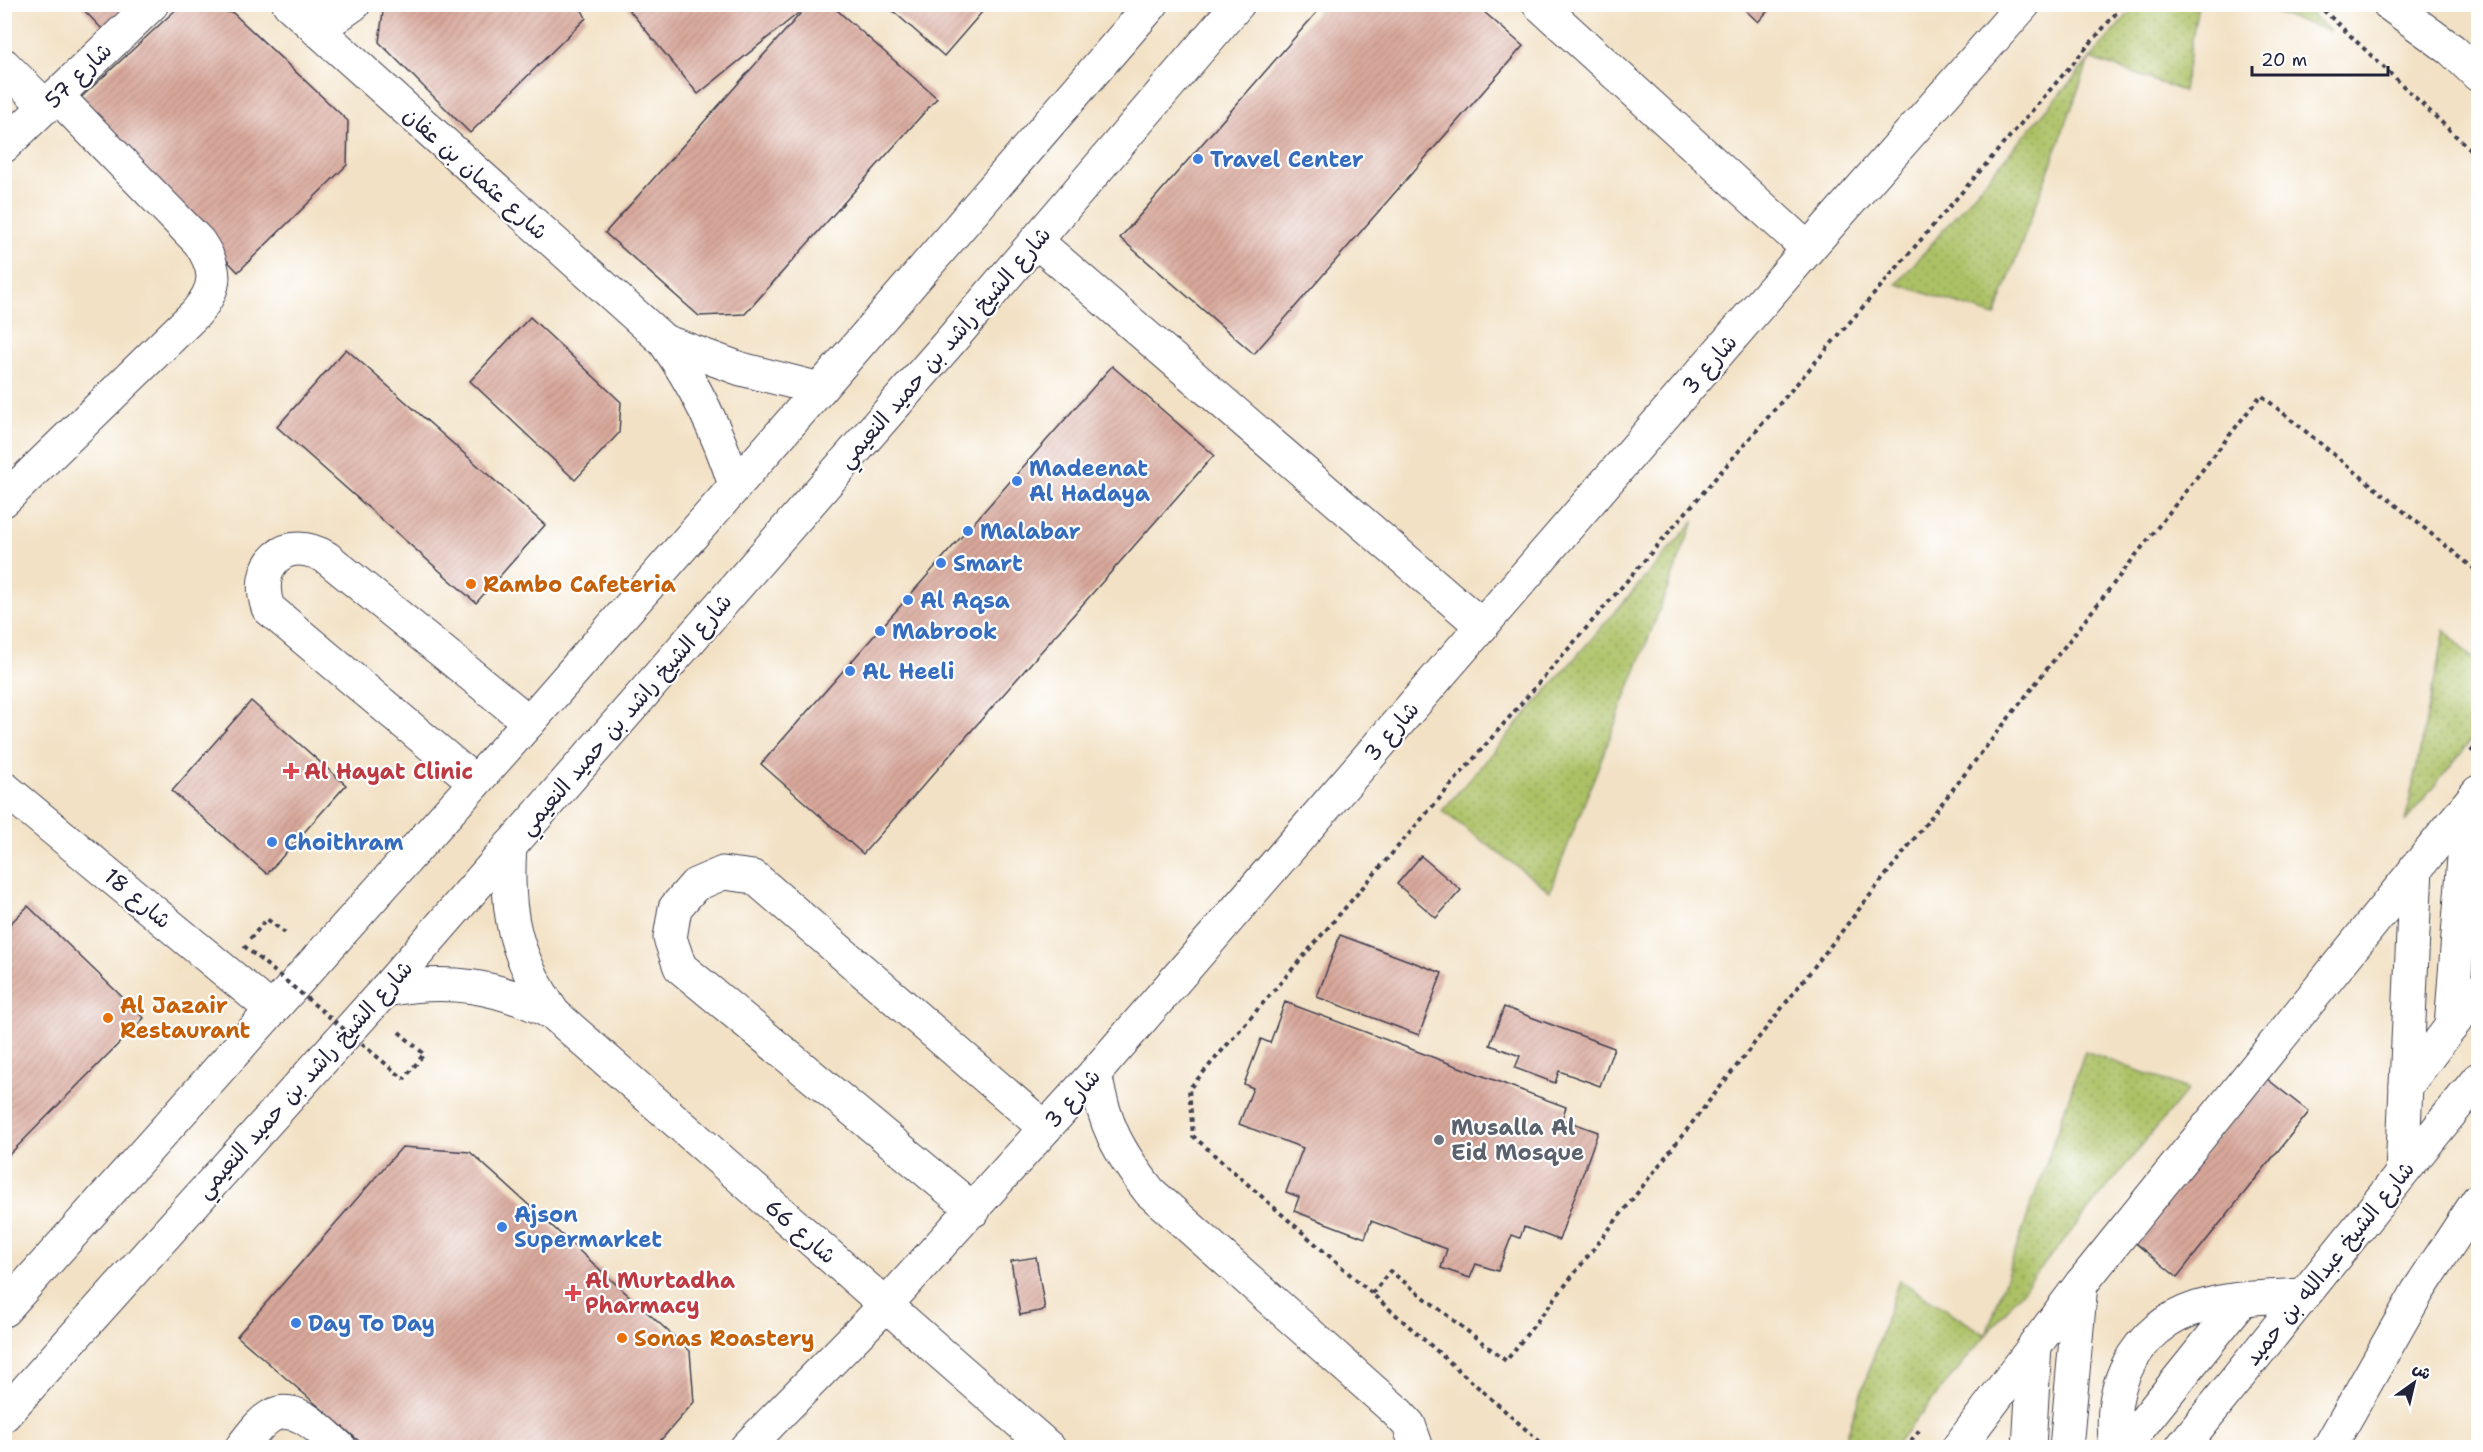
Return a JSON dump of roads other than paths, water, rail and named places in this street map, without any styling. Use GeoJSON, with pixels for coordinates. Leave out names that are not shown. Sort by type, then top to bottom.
{"type":"FeatureCollection","features":[{"type":"Feature","properties":{"kind":"street","name":"شارع 57"},"geometry":{"type":"LineString","coordinates":[[4,146],[152,4]]}},
{"type":"Feature","properties":{"kind":"street","name":"شارع عثمان بن عفان"},"geometry":{"type":"LineString","coordinates":[[289,4],[664,341],[687,374],[706,410],[723,447],[735,485]]}},
{"type":"Feature","properties":{"kind":"street"},"geometry":{"type":"LineString","coordinates":[[316,30],[354,4]]}},
{"type":"Feature","properties":{"kind":"street"},"geometry":{"type":"LineString","coordinates":[[4,1310],[529,722],[1152,4]]}},
{"type":"Feature","properties":{"kind":"street","name":"شارع الشيخ راشد بن حميد النعيمي"},"geometry":{"type":"LineString","coordinates":[[4,1416],[385,990],[1036,241],[1238,4]]}},
{"type":"Feature","properties":{"kind":"street"},"geometry":{"type":"LineString","coordinates":[[1539,4],[1808,249]]}},
{"type":"Feature","properties":{"kind":"street","name":"شارع 3"},"geometry":{"type":"LineString","coordinates":[[746,1448],[885,1306],[974,1210],[1808,249],[2024,4]]}},
{"type":"Feature","properties":{"kind":"street"},"geometry":{"type":"LineString","coordinates":[[2389,4],[2452,50],[2478,75]]}},
{"type":"Feature","properties":{"kind":"street"},"geometry":{"type":"LineString","coordinates":[[2423,4],[2452,50]]}},
{"type":"Feature","properties":{"kind":"street"},"geometry":{"type":"LineString","coordinates":[[4,65],[51,101],[199,242],[210,259],[214,278],[209,298],[196,313],[4,500]]}},
{"type":"Feature","properties":{"kind":"street"},"geometry":{"type":"LineString","coordinates":[[1036,241],[1482,627]]}},
{"type":"Feature","properties":{"kind":"street","name":"شارع عثمان بن عفان"},"geometry":{"type":"LineString","coordinates":[[664,341],[741,369],[820,389]]}},
{"type":"Feature","properties":{"kind":"street"},"geometry":{"type":"LineString","coordinates":[[475,782],[268,608],[262,592],[263,576],[271,562],[283,552],[298,548],[313,550],[327,558],[529,722]]}},
{"type":"Feature","properties":{"kind":"street","name":"شارع 18"},"geometry":{"type":"LineString","coordinates":[[4,788],[271,1009]]}},
{"type":"Feature","properties":{"kind":"street"},"geometry":{"type":"LineString","coordinates":[[1958,1448],[2081,1284],[2473,798]]}},
{"type":"Feature","properties":{"kind":"street"},"geometry":{"type":"LineString","coordinates":[[2451,1027],[2473,798]]}},
{"type":"Feature","properties":{"kind":"street","name":"شارع 66"},"geometry":{"type":"LineString","coordinates":[[510,846],[508,882],[511,917],[520,952],[534,984],[554,1014],[1049,1448]]}},
{"type":"Feature","properties":{"kind":"street"},"geometry":{"type":"LineString","coordinates":[[2402,1173],[2416,867]]}},
{"type":"Feature","properties":{"kind":"street"},"geometry":{"type":"LineString","coordinates":[[974,1210],[680,967],[670,938],[675,908],[695,885],[723,873],[754,877],[1045,1128]]}},
{"type":"Feature","properties":{"kind":"street","name":"شارع 66"},"geometry":{"type":"LineString","coordinates":[[385,990],[442,983],[471,986],[518,998],[554,1014]]}},
{"type":"Feature","properties":{"kind":"street"},"geometry":{"type":"LineString","coordinates":[[2406,1086],[2478,991]]}},
{"type":"Feature","properties":{"kind":"street"},"geometry":{"type":"LineString","coordinates":[[1095,1073],[1101,1106],[1112,1137],[1129,1166],[1150,1192],[1396,1411],[1409,1425],[1417,1448]]}},
{"type":"Feature","properties":{"kind":"street","name":"شارع الشيخ عبدالله بن حميد"},"geometry":{"type":"LineString","coordinates":[[2181,1448],[2478,1079]]}},
{"type":"Feature","properties":{"kind":"street"},"geometry":{"type":"LineString","coordinates":[[2329,1448],[2418,1291],[2478,1200]]}},
{"type":"Feature","properties":{"kind":"street"},"geometry":{"type":"LineString","coordinates":[[2066,1448],[2081,1284]]}},
{"type":"Feature","properties":{"kind":"street"},"geometry":{"type":"LineString","coordinates":[[2116,1448],[2115,1402],[2121,1378],[2132,1357],[2166,1322],[2188,1310],[2213,1303],[2303,1295]]}},
{"type":"Feature","properties":{"kind":"street"},"geometry":{"type":"LineString","coordinates":[[2123,1448],[2242,1300]]}},
{"type":"Feature","properties":{"kind":"street"},"geometry":{"type":"LineString","coordinates":[[2029,1448],[2036,1344]]}},
{"type":"Feature","properties":{"kind":"street"},"geometry":{"type":"LineString","coordinates":[[1983,1448],[1985,1411]]}},
{"type":"Feature","properties":{"kind":"street"},"geometry":{"type":"LineString","coordinates":[[241,1448],[270,1416],[283,1412],[296,1414],[308,1421],[340,1448]]}},
{"type":"Feature","properties":{"kind":"place","name":"Travel Center"},"geometry":{"type":"Point","coordinates":[1198,159]}},
{"type":"Feature","properties":{"kind":"place","name":"Madeenat Al Hadaya"},"geometry":{"type":"Point","coordinates":[1017,481]}},
{"type":"Feature","properties":{"kind":"place","name":"Malabar"},"geometry":{"type":"Point","coordinates":[968,531]}},
{"type":"Feature","properties":{"kind":"place","name":"Smart"},"geometry":{"type":"Point","coordinates":[941,563]}},
{"type":"Feature","properties":{"kind":"place","name":"Rambo Cafeteria"},"geometry":{"type":"Point","coordinates":[471,584]}},
{"type":"Feature","properties":{"kind":"place","name":"Al Aqsa"},"geometry":{"type":"Point","coordinates":[908,600]}},
{"type":"Feature","properties":{"kind":"place","name":"Mabrook"},"geometry":{"type":"Point","coordinates":[880,631]}},
{"type":"Feature","properties":{"kind":"place","name":"AL Heeli"},"geometry":{"type":"Point","coordinates":[850,671]}},
{"type":"Feature","properties":{"kind":"place","name":"Al Hayat Clinic"},"geometry":{"type":"Point","coordinates":[291,771]}},
{"type":"Feature","properties":{"kind":"place","name":"Choithram"},"geometry":{"type":"Point","coordinates":[272,842]}},
{"type":"Feature","properties":{"kind":"place","name":"Al Jazair Restaurant"},"geometry":{"type":"Point","coordinates":[108,1018]}},
{"type":"Feature","properties":{"kind":"place","name":"Musalla Al Eid Mosque"},"geometry":{"type":"Point","coordinates":[1439,1140]}},
{"type":"Feature","properties":{"kind":"place","name":"Ajson Supermarket"},"geometry":{"type":"Point","coordinates":[502,1227]}},
{"type":"Feature","properties":{"kind":"place","name":"Al Murtadha Pharmacy"},"geometry":{"type":"Point","coordinates":[573,1293]}},
{"type":"Feature","properties":{"kind":"place","name":"Day To Day"},"geometry":{"type":"Point","coordinates":[296,1323]}},
{"type":"Feature","properties":{"kind":"place","name":"Sonas Roastery"},"geometry":{"type":"Point","coordinates":[622,1338]}}]}
